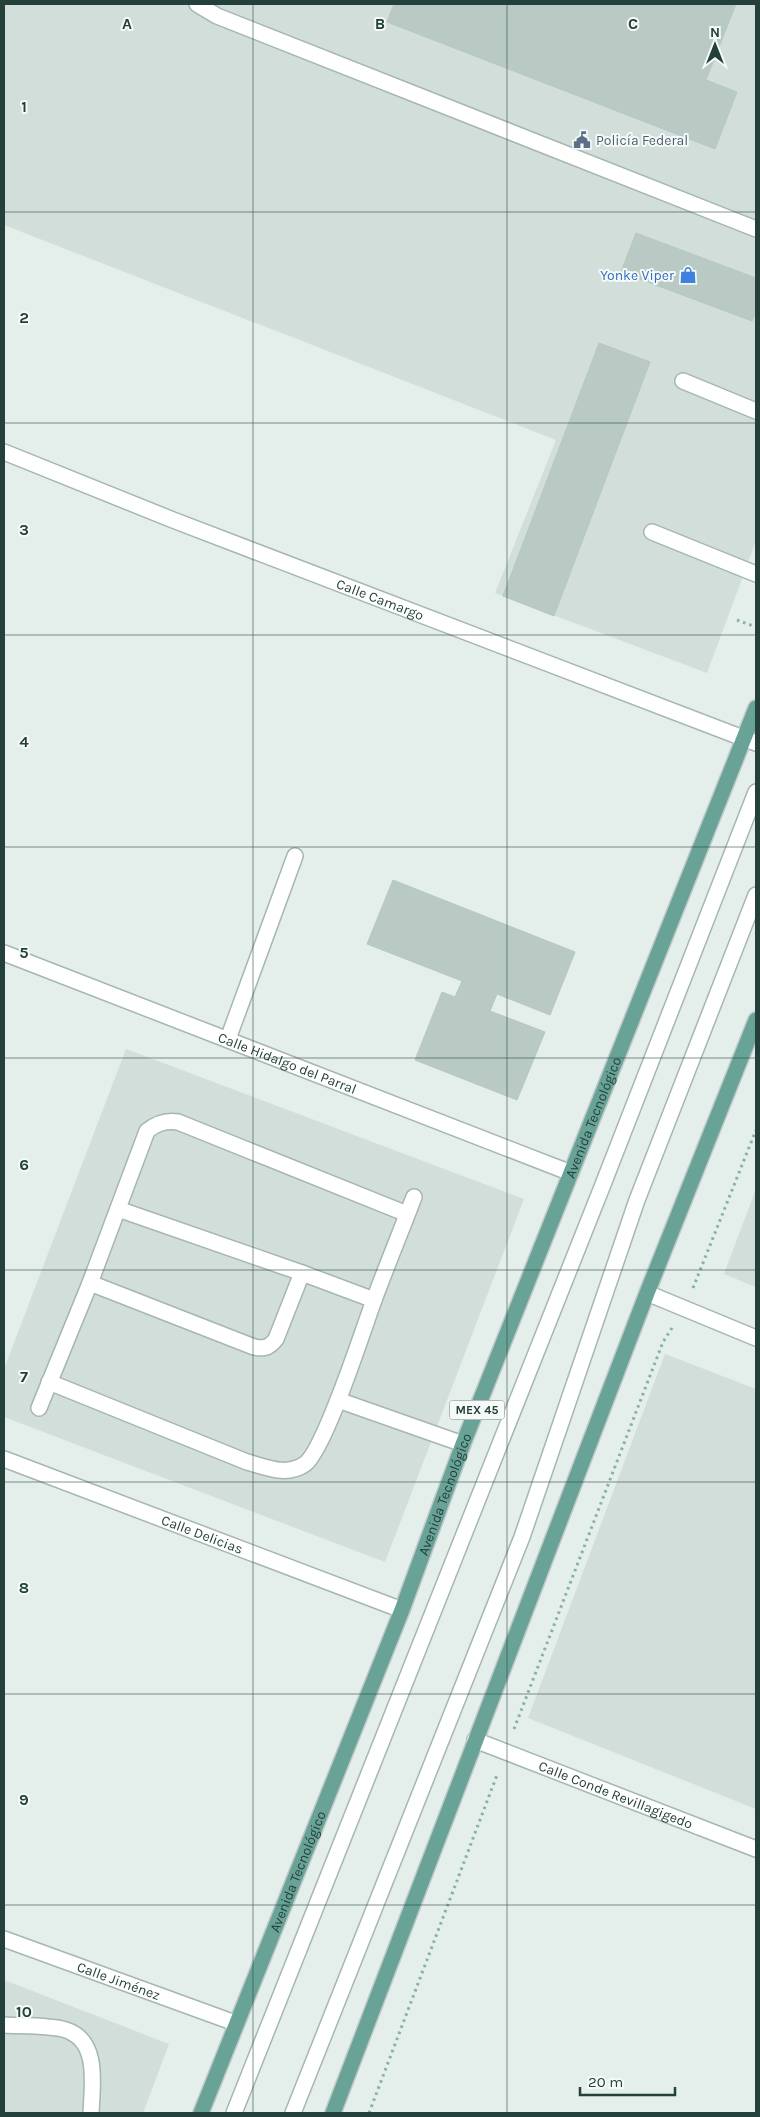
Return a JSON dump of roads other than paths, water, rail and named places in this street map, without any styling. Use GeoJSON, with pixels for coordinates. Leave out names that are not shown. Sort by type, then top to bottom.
{"type":"FeatureCollection","features":[{"type":"Feature","properties":{"kind":"main road","name":"Avenida Tecnológico"},"geometry":{"type":"LineString","coordinates":[[201,2113],[235,2023],[402,1610],[463,1444],[571,1173],[750,741],[756,708]]}},
{"type":"Feature","properties":{"kind":"main road"},"geometry":{"type":"LineString","coordinates":[[333,2113],[647,1293],[756,1020]]}},
{"type":"Feature","properties":{"kind":"street"},"geometry":{"type":"LineString","coordinates":[[197,4],[217,16],[756,229]]}},
{"type":"Feature","properties":{"kind":"street"},"geometry":{"type":"LineString","coordinates":[[683,381],[756,411]]}},
{"type":"Feature","properties":{"kind":"street","name":"Calle Camargo"},"geometry":{"type":"LineString","coordinates":[[4,452],[173,520],[750,741]]}},
{"type":"Feature","properties":{"kind":"street"},"geometry":{"type":"LineString","coordinates":[[652,532],[756,574]]}},
{"type":"Feature","properties":{"kind":"street"},"geometry":{"type":"LineString","coordinates":[[234,2113],[756,792]]}},
{"type":"Feature","properties":{"kind":"street"},"geometry":{"type":"LineString","coordinates":[[228,1039],[295,856]]}},
{"type":"Feature","properties":{"kind":"street"},"geometry":{"type":"LineString","coordinates":[[294,2113],[522,1537],[637,1200],[756,895]]}},
{"type":"Feature","properties":{"kind":"street","name":"Calle Hidalgo del Parral"},"geometry":{"type":"LineString","coordinates":[[4,953],[571,1173]]}},
{"type":"Feature","properties":{"kind":"street"},"geometry":{"type":"LineString","coordinates":[[39,1408],[90,1283],[147,1131],[153,1126],[169,1121],[178,1122],[408,1214]]}},
{"type":"Feature","properties":{"kind":"street"},"geometry":{"type":"LineString","coordinates":[[49,1382],[246,1462],[281,1471],[293,1470],[305,1464],[314,1456],[338,1400],[414,1197]]}},
{"type":"Feature","properties":{"kind":"street"},"geometry":{"type":"LineString","coordinates":[[118,1209],[374,1300]]}},
{"type":"Feature","properties":{"kind":"street"},"geometry":{"type":"LineString","coordinates":[[90,1283],[254,1347],[262,1348],[269,1347],[276,1339],[302,1273]]}},
{"type":"Feature","properties":{"kind":"street"},"geometry":{"type":"LineString","coordinates":[[647,1293],[756,1338]]}},
{"type":"Feature","properties":{"kind":"street"},"geometry":{"type":"LineString","coordinates":[[338,1400],[463,1444]]}},
{"type":"Feature","properties":{"kind":"street","name":"Calle Delicias"},"geometry":{"type":"LineString","coordinates":[[4,1459],[402,1610]]}},
{"type":"Feature","properties":{"kind":"street","name":"Calle Conde Revillagigedo"},"geometry":{"type":"LineString","coordinates":[[475,1740],[756,1850]]}},
{"type":"Feature","properties":{"kind":"street","name":"Calle Jiménez"},"geometry":{"type":"LineString","coordinates":[[4,1939],[235,2023]]}},
{"type":"Feature","properties":{"kind":"street"},"geometry":{"type":"LineString","coordinates":[[4,2025],[65,2029],[81,2039],[90,2054],[92,2067],[91,2113]]}},
{"type":"Feature","properties":{"kind":"place","name":"Policía Federal"},"geometry":{"type":"Point","coordinates":[582,140]}},
{"type":"Feature","properties":{"kind":"place","name":"Yonke Viper"},"geometry":{"type":"Point","coordinates":[688,275]}}]}
